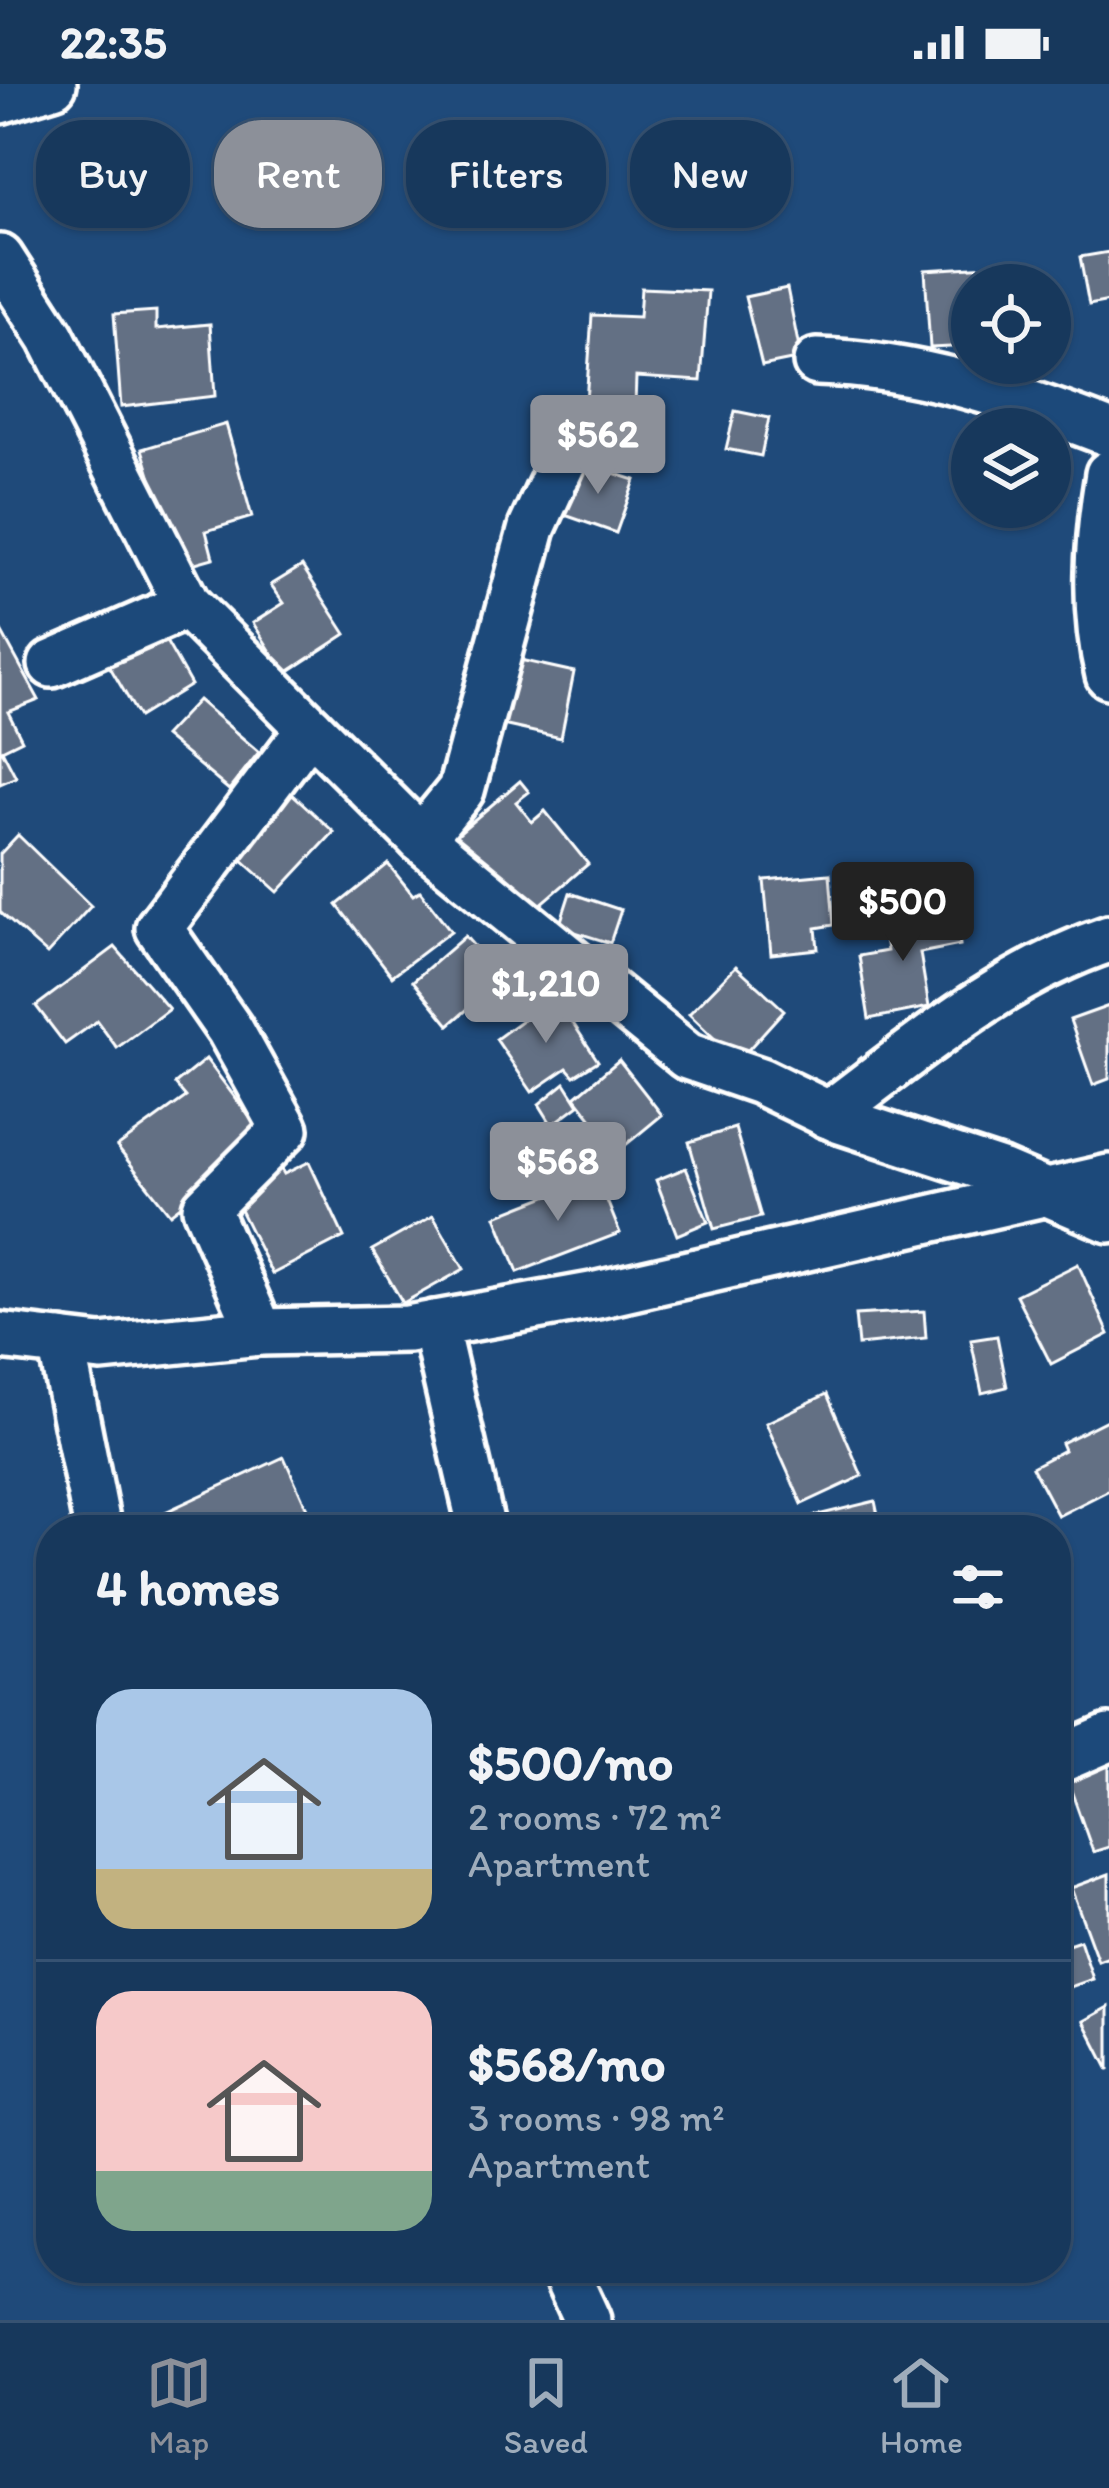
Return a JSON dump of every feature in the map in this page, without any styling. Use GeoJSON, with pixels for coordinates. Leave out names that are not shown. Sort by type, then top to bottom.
{"type":"FeatureCollection","features":[{"type":"Feature","properties":{"kind":"street"},"geometry":{"type":"LineString","coordinates":[[0,100],[53,84]]}},
{"type":"Feature","properties":{"kind":"street"},"geometry":{"type":"LineString","coordinates":[[0,258],[51,337],[188,605],[421,839],[687,1056],[760,1081],[828,1115],[1000,1173],[1109,1219]]}},
{"type":"Feature","properties":{"kind":"street"},"geometry":{"type":"LineString","coordinates":[[817,362],[875,363],[1048,410],[1109,433]]}},
{"type":"Feature","properties":{"kind":"street"},"geometry":{"type":"LineString","coordinates":[[421,839],[461,790],[532,528],[578,428]]}},
{"type":"Feature","properties":{"kind":"street"},"geometry":{"type":"LineString","coordinates":[[1109,474],[1099,536],[1102,649],[1109,675]]}},
{"type":"Feature","properties":{"kind":"street"},"geometry":{"type":"LineString","coordinates":[[52,664],[188,605]]}},
{"type":"Feature","properties":{"kind":"street"},"geometry":{"type":"LineString","coordinates":[[260,1332],[206,1208],[286,1129],[230,1030],[159,928],[310,728]]}},
{"type":"Feature","properties":{"kind":"street"},"geometry":{"type":"LineString","coordinates":[[828,1115],[945,1028],[1057,956],[1109,938]]}},
{"type":"Feature","properties":{"kind":"street"},"geometry":{"type":"LineString","coordinates":[[0,1336],[101,1348],[260,1332],[434,1324],[597,1295],[1109,1178]]}},
{"type":"Feature","properties":{"kind":"street"},"geometry":{"type":"LineString","coordinates":[[434,1324],[479,1515]]}},
{"type":"Feature","properties":{"kind":"street"},"geometry":{"type":"LineString","coordinates":[[61,1343],[95,1515]]}},
{"type":"Feature","properties":{"kind":"street"},"geometry":{"type":"LineString","coordinates":[[1071,1754],[1109,1738]]}},
{"type":"Feature","properties":{"kind":"street"},"geometry":{"type":"LineString","coordinates":[[570,2283],[587,2320]]}},
{"type":"Feature","properties":{"kind":"building"},"geometry":{"type":"Polygon","coordinates":[[[1109,252],[1109,301],[1089,305],[1080,257],[1109,252]]]}},
{"type":"Feature","properties":{"kind":"building"},"geometry":{"type":"Polygon","coordinates":[[[951,268],[951,347],[930,348],[925,270],[951,268]]]}},
{"type":"Feature","properties":{"kind":"building"},"geometry":{"type":"Polygon","coordinates":[[[641,288],[708,291],[701,381],[636,377],[635,406],[586,402],[592,315],[639,317],[641,288]]]}},
{"type":"Feature","properties":{"kind":"building"},"geometry":{"type":"Polygon","coordinates":[[[787,288],[801,358],[762,366],[745,297],[787,288]]]}},
{"type":"Feature","properties":{"kind":"building"},"geometry":{"type":"Polygon","coordinates":[[[156,311],[156,329],[210,324],[215,396],[121,407],[114,314],[156,311]]]}},
{"type":"Feature","properties":{"kind":"building"},"geometry":{"type":"Polygon","coordinates":[[[735,411],[769,418],[761,456],[726,449],[735,411]]]}},
{"type":"Feature","properties":{"kind":"building"},"geometry":{"type":"Polygon","coordinates":[[[226,424],[252,517],[206,531],[213,558],[178,568],[142,449],[226,424]]]}},
{"type":"Feature","properties":{"kind":"building"},"geometry":{"type":"Polygon","coordinates":[[[579,462],[635,480],[616,533],[562,514],[579,462]]]}},
{"type":"Feature","properties":{"kind":"building"},"geometry":{"type":"Polygon","coordinates":[[[302,566],[346,634],[285,674],[253,623],[284,603],[271,585],[302,566]]]}},
{"type":"Feature","properties":{"kind":"building"},"geometry":{"type":"Polygon","coordinates":[[[0,629],[39,700],[8,712],[22,740],[2,750],[16,777],[0,784],[0,629]]]}},
{"type":"Feature","properties":{"kind":"building"},"geometry":{"type":"Polygon","coordinates":[[[159,629],[191,685],[139,717],[107,662],[159,629]]]}},
{"type":"Feature","properties":{"kind":"building"},"geometry":{"type":"Polygon","coordinates":[[[511,658],[574,672],[561,738],[498,724],[511,658]]]}},
{"type":"Feature","properties":{"kind":"building"},"geometry":{"type":"Polygon","coordinates":[[[198,700],[259,752],[229,790],[164,736],[198,700]]]}},
{"type":"Feature","properties":{"kind":"building"},"geometry":{"type":"Polygon","coordinates":[[[520,781],[529,792],[516,802],[532,822],[545,811],[588,864],[525,918],[455,836],[520,781]]]}},
{"type":"Feature","properties":{"kind":"building"},"geometry":{"type":"Polygon","coordinates":[[[288,790],[334,832],[278,892],[231,850],[288,790]]]}},
{"type":"Feature","properties":{"kind":"building"},"geometry":{"type":"Polygon","coordinates":[[[18,835],[91,906],[47,954],[0,912],[0,854],[18,835]]]}},
{"type":"Feature","properties":{"kind":"building"},"geometry":{"type":"Polygon","coordinates":[[[388,864],[413,895],[420,891],[451,931],[392,976],[337,905],[388,864]]]}},
{"type":"Feature","properties":{"kind":"building"},"geometry":{"type":"Polygon","coordinates":[[[830,874],[834,925],[816,928],[818,949],[771,954],[764,880],[830,874]]]}},
{"type":"Feature","properties":{"kind":"building"},"geometry":{"type":"Polygon","coordinates":[[[570,893],[621,910],[610,943],[559,927],[570,893]]]}},
{"type":"Feature","properties":{"kind":"building"},"geometry":{"type":"Polygon","coordinates":[[[923,911],[929,927],[957,921],[960,945],[920,953],[929,1007],[869,1019],[859,956],[887,951],[882,916],[923,911]]]}},
{"type":"Feature","properties":{"kind":"building"},"geometry":{"type":"Polygon","coordinates":[[[465,936],[503,979],[449,1025],[413,981],[465,936]]]}},
{"type":"Feature","properties":{"kind":"building"},"geometry":{"type":"Polygon","coordinates":[[[115,947],[169,1009],[117,1048],[97,1021],[65,1044],[36,1006],[115,947]]]}},
{"type":"Feature","properties":{"kind":"building"},"geometry":{"type":"Polygon","coordinates":[[[736,966],[784,1010],[738,1061],[689,1014],[736,966]]]}},
{"type":"Feature","properties":{"kind":"building"},"geometry":{"type":"Polygon","coordinates":[[[555,996],[598,1061],[574,1076],[567,1068],[532,1092],[496,1039],[555,996]]]}},
{"type":"Feature","properties":{"kind":"building"},"geometry":{"type":"Polygon","coordinates":[[[1109,1006],[1109,1079],[1093,1085],[1070,1020],[1109,1006]]]}},
{"type":"Feature","properties":{"kind":"building"},"geometry":{"type":"Polygon","coordinates":[[[206,1059],[267,1140],[170,1214],[117,1147],[186,1097],[175,1084],[206,1059]]]}},
{"type":"Feature","properties":{"kind":"building"},"geometry":{"type":"Polygon","coordinates":[[[619,1060],[662,1115],[610,1158],[584,1127],[593,1120],[575,1097],[619,1060]]]}},
{"type":"Feature","properties":{"kind":"building"},"geometry":{"type":"Polygon","coordinates":[[[565,1083],[579,1105],[552,1125],[539,1104],[565,1083]]]}},
{"type":"Feature","properties":{"kind":"building"},"geometry":{"type":"Polygon","coordinates":[[[735,1128],[761,1217],[714,1229],[689,1142],[735,1128]]]}},
{"type":"Feature","properties":{"kind":"building"},"geometry":{"type":"Polygon","coordinates":[[[309,1162],[344,1237],[272,1274],[231,1192],[280,1167],[284,1174],[309,1162]]]}},
{"type":"Feature","properties":{"kind":"building"},"geometry":{"type":"Polygon","coordinates":[[[686,1168],[708,1222],[677,1235],[656,1180],[686,1168]]]}},
{"type":"Feature","properties":{"kind":"building"},"geometry":{"type":"Polygon","coordinates":[[[597,1176],[620,1233],[518,1272],[496,1216],[597,1176]]]}},
{"type":"Feature","properties":{"kind":"building"},"geometry":{"type":"Polygon","coordinates":[[[433,1216],[464,1269],[403,1303],[372,1250],[433,1216]]]}},
{"type":"Feature","properties":{"kind":"building"},"geometry":{"type":"Polygon","coordinates":[[[1078,1264],[1109,1334],[1051,1364],[1016,1295],[1078,1264]]]}},
{"type":"Feature","properties":{"kind":"building"},"geometry":{"type":"Polygon","coordinates":[[[924,1311],[926,1338],[858,1345],[855,1315],[924,1311]]]}},
{"type":"Feature","properties":{"kind":"building"},"geometry":{"type":"Polygon","coordinates":[[[997,1336],[1007,1387],[982,1393],[971,1340],[997,1336]]]}},
{"type":"Feature","properties":{"kind":"building"},"geometry":{"type":"Polygon","coordinates":[[[827,1394],[862,1476],[802,1504],[766,1423],[827,1394]]]}},
{"type":"Feature","properties":{"kind":"building"},"geometry":{"type":"Polygon","coordinates":[[[1109,1419],[1109,1490],[1057,1515],[1032,1467],[1064,1450],[1061,1443],[1109,1419]]]}},
{"type":"Feature","properties":{"kind":"building"},"geometry":{"type":"Polygon","coordinates":[[[284,1457],[309,1513],[305,1515],[159,1515],[284,1457]]]}},
{"type":"Feature","properties":{"kind":"building"},"geometry":{"type":"Polygon","coordinates":[[[875,1501],[878,1515],[817,1515],[875,1501]]]}},
{"type":"Feature","properties":{"kind":"building"},"geometry":{"type":"Polygon","coordinates":[[[1109,1764],[1109,1847],[1093,1852],[1071,1778],[1109,1764]]]}},
{"type":"Feature","properties":{"kind":"building"},"geometry":{"type":"Polygon","coordinates":[[[1109,1874],[1109,1957],[1098,1961],[1071,1888],[1109,1874]]]}},
{"type":"Feature","properties":{"kind":"building"},"geometry":{"type":"Polygon","coordinates":[[[1080,1940],[1093,1979],[1071,1987],[1071,1943],[1080,1940]]]}},
{"type":"Feature","properties":{"kind":"building"},"geometry":{"type":"Polygon","coordinates":[[[1109,2007],[1109,2070],[1084,2021],[1109,2007]]]}}]}
